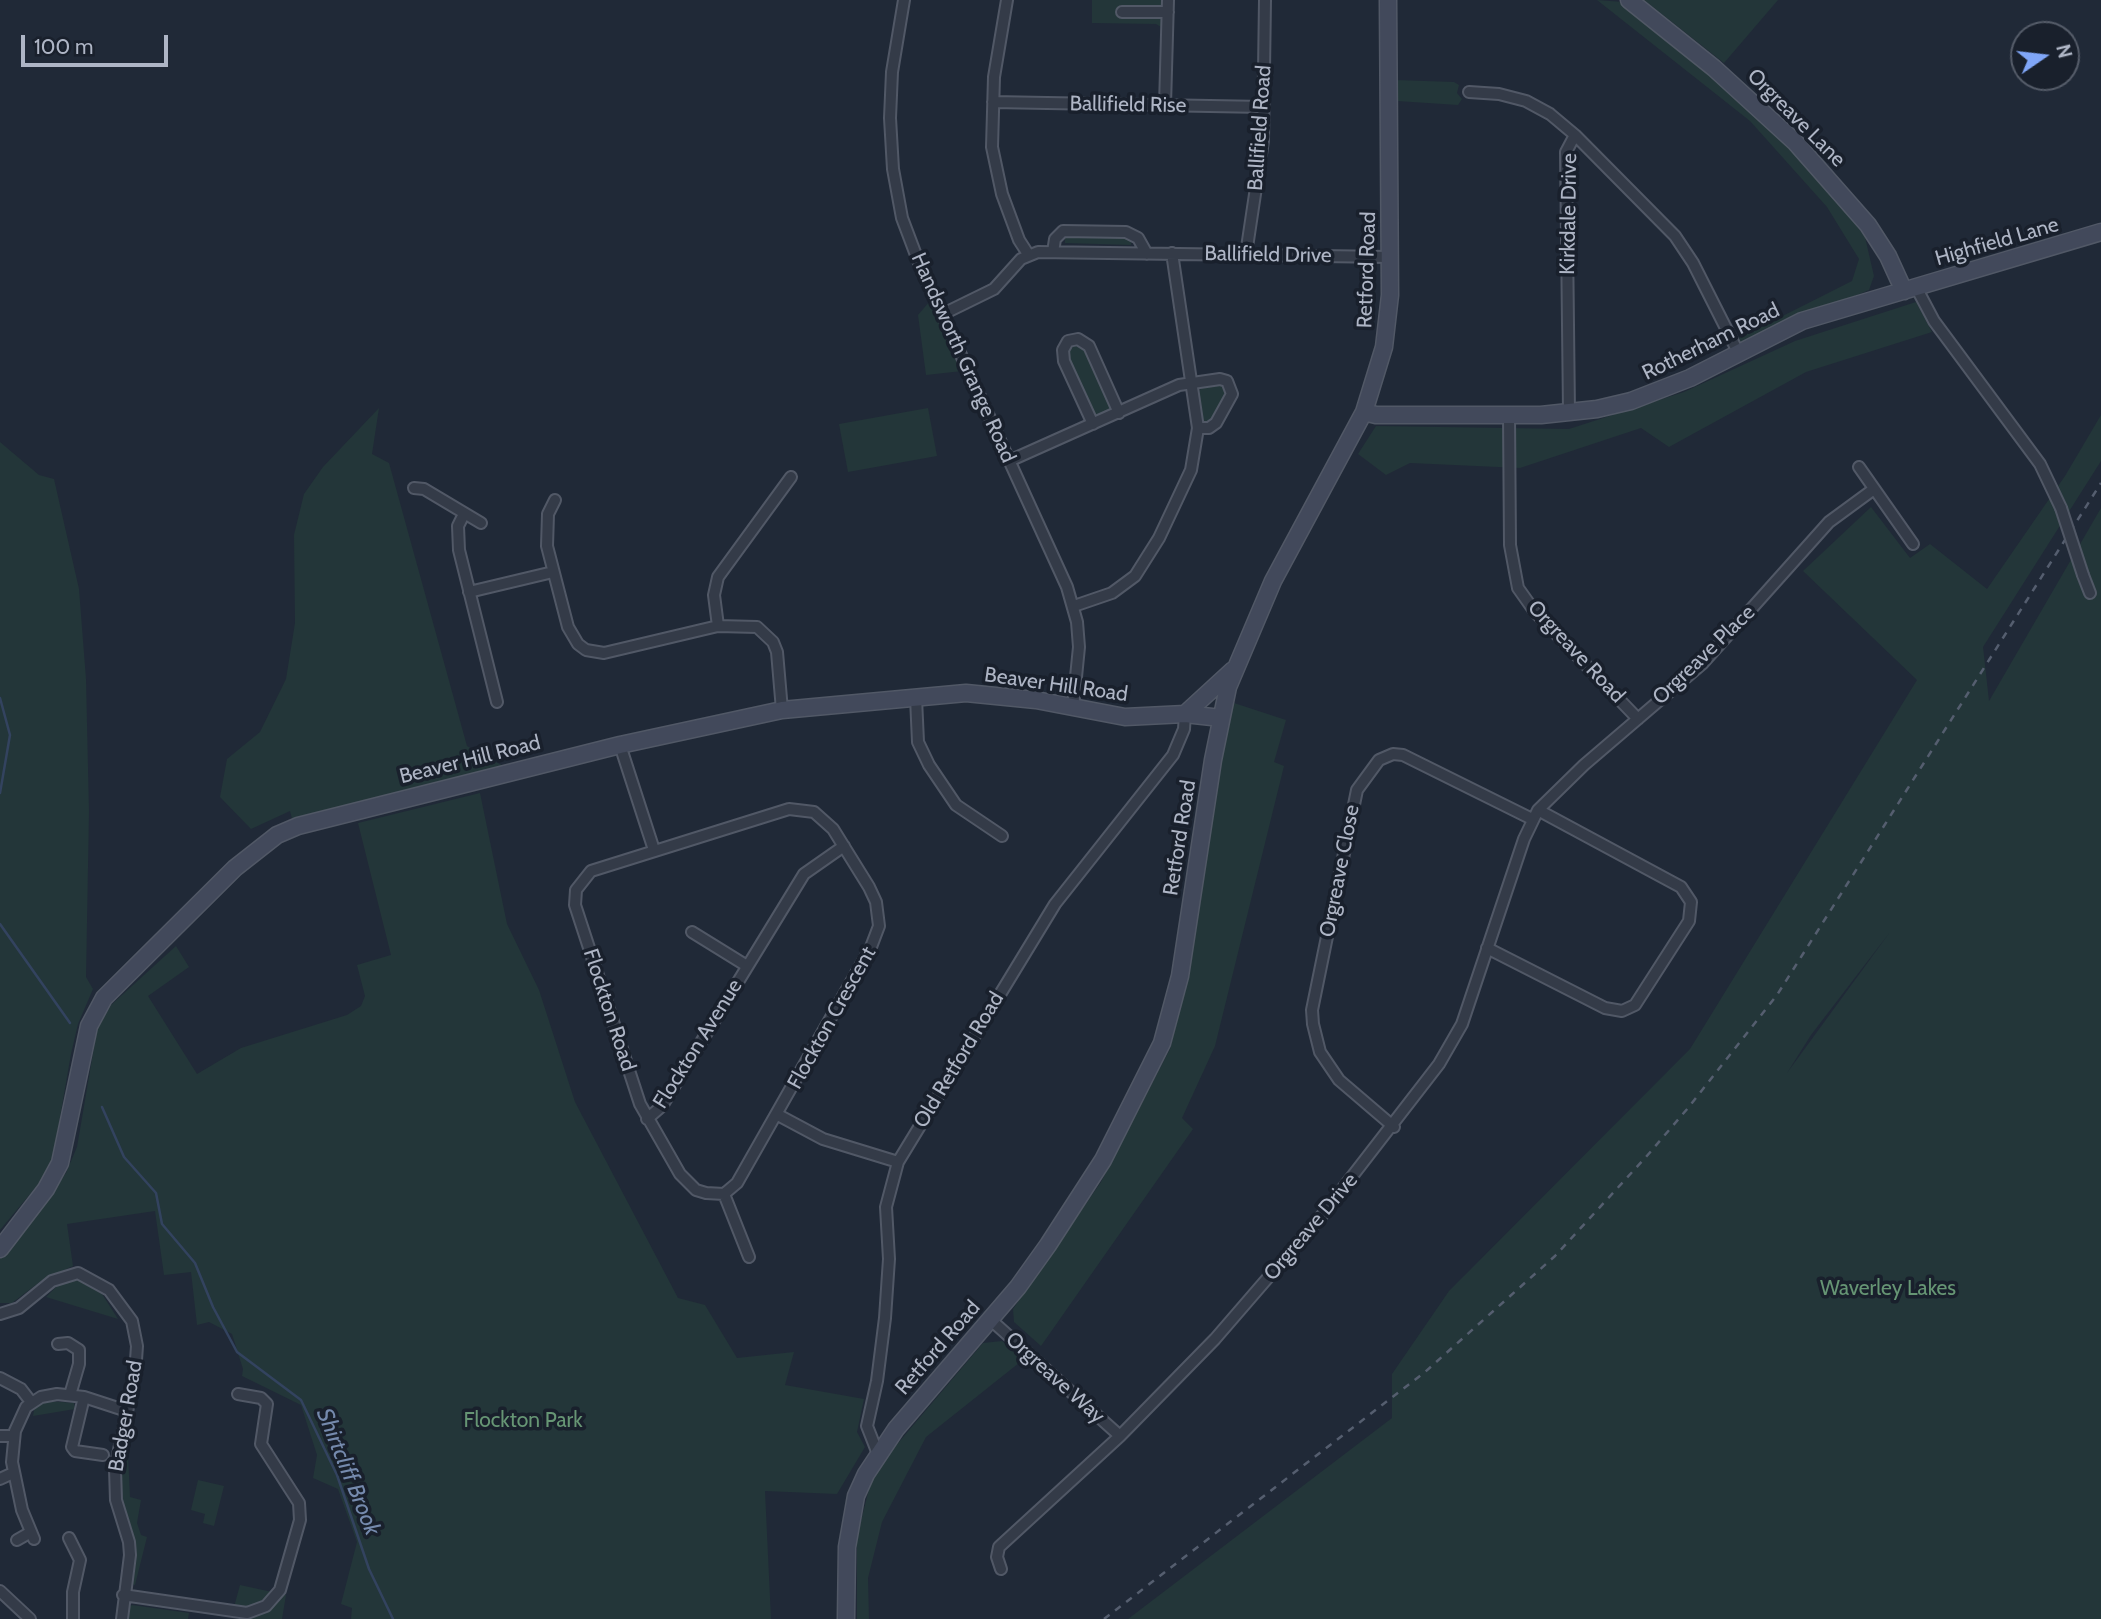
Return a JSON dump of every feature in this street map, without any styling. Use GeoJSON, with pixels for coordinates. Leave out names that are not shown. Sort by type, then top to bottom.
{"type":"FeatureCollection","features":[{"type":"Feature","properties":{"kind":"main road","name":"Retford Road"},"geometry":{"type":"LineString","coordinates":[[846,1619],[847,1547],[860,1484],[878,1454],[991,1320],[1048,1245],[1103,1160],[1162,1043],[1180,976],[1222,710],[1235,668],[1273,581],[1364,412],[1378,374],[1389,324],[1388,0]]}},
{"type":"Feature","properties":{"kind":"main road","name":"Orgreave Lane"},"geometry":{"type":"LineString","coordinates":[[1629,0],[1714,68],[1795,142],[1868,225],[1910,289]]}},
{"type":"Feature","properties":{"kind":"main road","name":"Highfield Lane"},"geometry":{"type":"LineString","coordinates":[[1910,289],[2101,232]]}},
{"type":"Feature","properties":{"kind":"main road","name":"Rotherham Road"},"geometry":{"type":"LineString","coordinates":[[1364,412],[1376,415],[1509,416],[1569,412],[1647,396],[1739,354],[1802,321],[1910,289]]}},
{"type":"Feature","properties":{"kind":"main road"},"geometry":{"type":"LineString","coordinates":[[1189,710],[1235,668]]}},
{"type":"Feature","properties":{"kind":"main road","name":"Beaver Hill Road"},"geometry":{"type":"LineString","coordinates":[[0,1249],[55,1175],[67,1137],[89,1026],[104,998],[258,848],[277,835],[316,819],[620,745],[782,709],[988,694],[1125,717],[1189,710],[1222,710]]}},
{"type":"Feature","properties":{"kind":"street","name":"Handsworth Grange Road"},"geometry":{"type":"LineString","coordinates":[[904,0],[890,94],[893,169],[911,242],[1056,560],[1074,606],[1079,647],[1073,707]]}},
{"type":"Feature","properties":{"kind":"street"},"geometry":{"type":"LineString","coordinates":[[943,314],[993,289],[1028,254],[1009,216],[995,170],[993,102],[1007,0]]}},
{"type":"Feature","properties":{"kind":"street","name":"Ballifield Road"},"geometry":{"type":"LineString","coordinates":[[1246,254],[1261,168],[1265,0]]}},
{"type":"Feature","properties":{"kind":"street"},"geometry":{"type":"LineString","coordinates":[[1122,12],[1168,6],[1165,105]]}},
{"type":"Feature","properties":{"kind":"street","name":"Kirkdale Drive"},"geometry":{"type":"LineString","coordinates":[[1469,92],[1499,94],[1526,101],[1550,114],[1575,135],[1566,152],[1569,412]]}},
{"type":"Feature","properties":{"kind":"street","name":"Ballifield Rise"},"geometry":{"type":"LineString","coordinates":[[993,102],[1264,107]]}},
{"type":"Feature","properties":{"kind":"street"},"geometry":{"type":"LineString","coordinates":[[1575,135],[1675,236],[1693,263],[1739,354]]}},
{"type":"Feature","properties":{"kind":"street"},"geometry":{"type":"LineString","coordinates":[[1053,252],[1055,239],[1063,231],[1126,232],[1138,238],[1147,254]]}},
{"type":"Feature","properties":{"kind":"street","name":"Ballifield Drive"},"geometry":{"type":"LineString","coordinates":[[1028,254],[1053,252],[1390,257]]}},
{"type":"Feature","properties":{"kind":"street"},"geometry":{"type":"LineString","coordinates":[[1074,606],[1112,593],[1130,581],[1142,567],[1186,484],[1198,428],[1172,253]]}},
{"type":"Feature","properties":{"kind":"street","name":"Orgreave Lane"},"geometry":{"type":"LineString","coordinates":[[1910,289],[2040,464],[2061,508],[2090,593]]}},
{"type":"Feature","properties":{"kind":"street"},"geometry":{"type":"LineString","coordinates":[[1093,424],[1064,361],[1063,350],[1068,341],[1078,339],[1089,346],[1119,413]]}},
{"type":"Feature","properties":{"kind":"street"},"geometry":{"type":"LineString","coordinates":[[1009,461],[1192,383],[1220,379],[1227,381],[1232,390],[1216,423],[1209,428],[1198,428]]}},
{"type":"Feature","properties":{"kind":"street","name":"Orgreave Road"},"geometry":{"type":"LineString","coordinates":[[1509,416],[1510,545],[1518,588],[1535,612],[1638,719]]}},
{"type":"Feature","properties":{"kind":"street"},"geometry":{"type":"LineString","coordinates":[[1859,467],[1913,544]]}},
{"type":"Feature","properties":{"kind":"street"},"geometry":{"type":"LineString","coordinates":[[718,626],[714,595],[718,577],[791,477]]}},
{"type":"Feature","properties":{"kind":"street"},"geometry":{"type":"LineString","coordinates":[[414,488],[424,489],[481,523]]}},
{"type":"Feature","properties":{"kind":"street","name":"Orgreave Place"},"geometry":{"type":"LineString","coordinates":[[1535,814],[1584,765],[1702,664],[1829,523],[1874,489]]}},
{"type":"Feature","properties":{"kind":"street"},"geometry":{"type":"LineString","coordinates":[[555,500],[546,528],[553,572],[572,637],[586,650],[595,653],[718,626],[757,628],[773,642],[782,709]]}},
{"type":"Feature","properties":{"kind":"street"},"geometry":{"type":"LineString","coordinates":[[464,514],[457,537],[497,702]]}},
{"type":"Feature","properties":{"kind":"street"},"geometry":{"type":"LineString","coordinates":[[469,593],[553,572]]}},
{"type":"Feature","properties":{"kind":"street"},"geometry":{"type":"LineString","coordinates":[[916,698],[918,741],[929,765],[956,805],[1002,836]]}},
{"type":"Feature","properties":{"kind":"street","name":"Old Retford Road"},"geometry":{"type":"LineString","coordinates":[[878,1454],[867,1426],[885,1318],[889,1259],[886,1207],[898,1162],[1055,904],[1172,755],[1189,710]]}},
{"type":"Feature","properties":{"kind":"street"},"geometry":{"type":"LineString","coordinates":[[620,745],[654,850]]}},
{"type":"Feature","properties":{"kind":"street","name":"Orgreave Close"},"geometry":{"type":"LineString","coordinates":[[1394,1127],[1339,1080],[1320,1052],[1313,1024],[1315,998],[1357,790],[1379,760],[1393,754],[1402,755],[1535,814],[1681,887],[1691,902],[1689,921],[1635,1005],[1622,1011],[1605,1008],[1487,948]]}},
{"type":"Feature","properties":{"kind":"street","name":"Flockton Crescent"},"geometry":{"type":"LineString","coordinates":[[654,850],[776,812],[800,809],[824,818],[844,846],[876,902],[879,926],[871,947],[778,1115]]}},
{"type":"Feature","properties":{"kind":"street","name":"Orgreave Drive"},"geometry":{"type":"LineString","coordinates":[[1001,1569],[997,1557],[999,1547],[1119,1436],[1215,1339],[1394,1127],[1456,1035],[1535,814]]}},
{"type":"Feature","properties":{"kind":"street","name":"Flockton Avenue"},"geometry":{"type":"LineString","coordinates":[[647,1119],[662,1106],[804,874],[844,846]]}},
{"type":"Feature","properties":{"kind":"street","name":"Flockton Road"},"geometry":{"type":"LineString","coordinates":[[654,850],[591,871],[580,883],[574,897],[635,1091],[647,1119],[687,1183],[706,1194],[724,1194]]}},
{"type":"Feature","properties":{"kind":"street","name":"Flockton Avenue"},"geometry":{"type":"LineString","coordinates":[[692,932],[747,966]]}},
{"type":"Feature","properties":{"kind":"street"},"geometry":{"type":"LineString","coordinates":[[749,1257],[724,1194],[737,1183],[778,1115],[823,1139],[898,1162]]}},
{"type":"Feature","properties":{"kind":"street","name":"Badger Road"},"geometry":{"type":"LineString","coordinates":[[0,1314],[13,1310],[52,1281],[69,1274],[85,1275],[109,1290],[126,1308],[135,1333],[136,1358],[114,1477],[117,1500],[129,1542],[122,1619]]}},
{"type":"Feature","properties":{"kind":"street"},"geometry":{"type":"LineString","coordinates":[[0,1308],[13,1310]]}},
{"type":"Feature","properties":{"kind":"street","name":"Orgreave Way"},"geometry":{"type":"LineString","coordinates":[[991,1320],[1119,1436]]}},
{"type":"Feature","properties":{"kind":"street"},"geometry":{"type":"LineString","coordinates":[[58,1344],[68,1343],[79,1350],[79,1364],[70,1395]]}},
{"type":"Feature","properties":{"kind":"street"},"geometry":{"type":"LineString","coordinates":[[0,1378],[21,1389],[31,1402]]}},
{"type":"Feature","properties":{"kind":"street"},"geometry":{"type":"LineString","coordinates":[[123,1595],[243,1613],[267,1606],[280,1590],[300,1520],[299,1503],[261,1444],[267,1404],[261,1398],[238,1394]]}},
{"type":"Feature","properties":{"kind":"street"},"geometry":{"type":"LineString","coordinates":[[17,1540],[33,1535],[13,1473],[14,1436],[20,1416],[31,1402],[46,1395],[70,1395],[127,1410]]}},
{"type":"Feature","properties":{"kind":"street"},"geometry":{"type":"LineString","coordinates":[[83,1397],[72,1447],[75,1451],[103,1455]]}},
{"type":"Feature","properties":{"kind":"street"},"geometry":{"type":"LineString","coordinates":[[0,1436],[14,1436]]}},
{"type":"Feature","properties":{"kind":"street"},"geometry":{"type":"LineString","coordinates":[[0,1479],[13,1473]]}},
{"type":"Feature","properties":{"kind":"street"},"geometry":{"type":"LineString","coordinates":[[69,1538],[80,1560],[73,1592],[73,1619]]}},
{"type":"Feature","properties":{"kind":"street"},"geometry":{"type":"LineString","coordinates":[[0,1591],[30,1619]]}},
{"type":"Feature","properties":{"kind":"green space"},"geometry":{"type":"Polygon","coordinates":[[[1092,0],[1162,0],[1163,28],[1156,24],[1092,23],[1092,0]]]}},
{"type":"Feature","properties":{"kind":"green space"},"geometry":{"type":"Polygon","coordinates":[[[1597,0],[1623,2],[1687,53],[1783,139],[1844,208],[1865,237],[1874,276],[1869,290],[1742,344],[1739,338],[1852,281],[1859,259],[1827,207],[1750,121],[1597,0]]]}},
{"type":"Feature","properties":{"kind":"green space"},"geometry":{"type":"Polygon","coordinates":[[[1644,0],[1778,0],[1724,63],[1644,0]]]}},
{"type":"Feature","properties":{"kind":"green space"},"geometry":{"type":"Polygon","coordinates":[[[1396,80],[1454,82],[1459,85],[1457,93],[1462,99],[1458,105],[1397,101],[1396,80]]]}},
{"type":"Feature","properties":{"kind":"green space"},"geometry":{"type":"Polygon","coordinates":[[[1065,234],[1131,236],[1131,245],[1065,243],[1065,234]]]}},
{"type":"Feature","properties":{"kind":"green space"},"geometry":{"type":"Polygon","coordinates":[[[930,301],[962,371],[926,375],[918,315],[930,301]]]}},
{"type":"Feature","properties":{"kind":"green space"},"geometry":{"type":"Polygon","coordinates":[[[1916,302],[1932,332],[1806,372],[1669,447],[1641,428],[1520,468],[1410,463],[1386,475],[1358,454],[1376,426],[1569,429],[1684,392],[1795,341],[1916,302]]]}},
{"type":"Feature","properties":{"kind":"green space"},"geometry":{"type":"Polygon","coordinates":[[[1074,345],[1088,352],[1111,406],[1110,411],[1100,416],[1094,414],[1069,361],[1068,354],[1074,345]]]}},
{"type":"Feature","properties":{"kind":"green space"},"geometry":{"type":"Polygon","coordinates":[[[1220,381],[1229,393],[1212,422],[1206,425],[1203,422],[1199,391],[1205,384],[1220,381]]]}},
{"type":"Feature","properties":{"kind":"green space"},"geometry":{"type":"Polygon","coordinates":[[[379,408],[372,454],[389,463],[467,746],[505,767],[330,809],[293,822],[290,811],[251,829],[220,797],[227,759],[260,732],[286,679],[295,623],[294,535],[304,494],[323,467],[379,408]]]}},
{"type":"Feature","properties":{"kind":"green space"},"geometry":{"type":"Polygon","coordinates":[[[928,408],[937,456],[848,472],[839,424],[928,408]]]}},
{"type":"Feature","properties":{"kind":"green space","name":"Waverley Lakes"},"geometry":{"type":"Polygon","coordinates":[[[2101,415],[2101,461],[1983,647],[1989,701],[2101,508],[2101,1619],[1128,1619],[1392,1418],[1392,1374],[1449,1291],[1690,1049],[1917,680],[1803,571],[1871,507],[1910,558],[1930,544],[1987,589],[2065,476],[2101,415]],[[1890,932],[1811,1035],[1787,1073],[1890,932]]]}},
{"type":"Feature","properties":{"kind":"green space"},"geometry":{"type":"Polygon","coordinates":[[[0,442],[39,475],[54,479],[79,589],[86,679],[89,812],[86,977],[93,989],[78,1024],[71,1054],[51,1169],[0,1230],[0,442]]]}},
{"type":"Feature","properties":{"kind":"green space"},"geometry":{"type":"Polygon","coordinates":[[[1231,702],[1286,720],[1274,762],[1284,766],[1215,1046],[1182,1118],[1193,1129],[1041,1346],[1014,1322],[1013,1309],[1101,1182],[1170,1049],[1184,994],[1231,702]]]}},
{"type":"Feature","properties":{"kind":"green space","name":"Flockton Park"},"geometry":{"type":"Polygon","coordinates":[[[480,793],[507,924],[539,990],[575,1102],[678,1298],[705,1305],[737,1358],[794,1352],[785,1385],[864,1399],[857,1432],[865,1447],[837,1494],[765,1491],[771,1619],[351,1619],[352,1608],[341,1604],[357,1542],[338,1489],[313,1478],[317,1455],[301,1405],[242,1376],[243,1369],[232,1334],[209,1322],[197,1325],[191,1272],[164,1275],[155,1211],[67,1224],[73,1266],[41,1281],[12,1303],[0,1303],[0,1257],[42,1207],[66,1173],[77,1147],[97,1030],[111,1005],[176,946],[189,967],[148,996],[197,1074],[241,1048],[347,1015],[361,1006],[365,996],[357,965],[391,955],[358,823],[480,793]]]}},
{"type":"Feature","properties":{"kind":"green space"},"geometry":{"type":"Polygon","coordinates":[[[77,1280],[102,1294],[118,1319],[46,1297],[58,1285],[77,1280]]]}},
{"type":"Feature","properties":{"kind":"green space"},"geometry":{"type":"Polygon","coordinates":[[[1002,1341],[1024,1359],[926,1437],[882,1522],[868,1578],[869,1619],[857,1619],[857,1537],[871,1481],[888,1455],[983,1343],[1002,1341]]]}},
{"type":"Feature","properties":{"kind":"green space"},"geometry":{"type":"Polygon","coordinates":[[[47,1401],[74,1403],[75,1409],[33,1416],[35,1405],[47,1401]]]}},
{"type":"Feature","properties":{"kind":"green space"},"geometry":{"type":"Polygon","coordinates":[[[128,1426],[135,1428],[128,1454],[130,1497],[141,1500],[137,1523],[141,1535],[147,1537],[135,1585],[131,1584],[135,1550],[132,1529],[121,1498],[120,1461],[128,1426]]]}},
{"type":"Feature","properties":{"kind":"green space"},"geometry":{"type":"Polygon","coordinates":[[[198,1480],[224,1486],[214,1526],[203,1523],[205,1514],[191,1510],[198,1480]]]}},
{"type":"Feature","properties":{"kind":"green space"},"geometry":{"type":"Polygon","coordinates":[[[240,1585],[286,1595],[282,1619],[247,1619],[234,1607],[240,1585]]]}},
{"type":"Feature","properties":{"kind":"green space"},"geometry":{"type":"Polygon","coordinates":[[[132,1605],[189,1613],[188,1619],[128,1619],[129,1607],[132,1605]]]}},
{"type":"Feature","properties":{"kind":"waterway","name":"Shirtcliff Brook"},"geometry":{"type":"LineString","coordinates":[[0,698],[10,735],[0,793]]}},
{"type":"Feature","properties":{"kind":"waterway","name":"Shirtcliff Brook"},"geometry":{"type":"LineString","coordinates":[[0,924],[70,1023]]}},
{"type":"Feature","properties":{"kind":"waterway","name":"Shirtcliff Brook"},"geometry":{"type":"LineString","coordinates":[[102,1107],[124,1157],[156,1193],[162,1224],[195,1263],[213,1307],[237,1352],[301,1400],[337,1475],[369,1569],[393,1619]]}},
{"type":"Feature","properties":{"kind":"railway"},"geometry":{"type":"LineString","coordinates":[[1104,1619],[1425,1372],[1555,1256],[1646,1157],[1777,995],[2101,483]]}}]}
